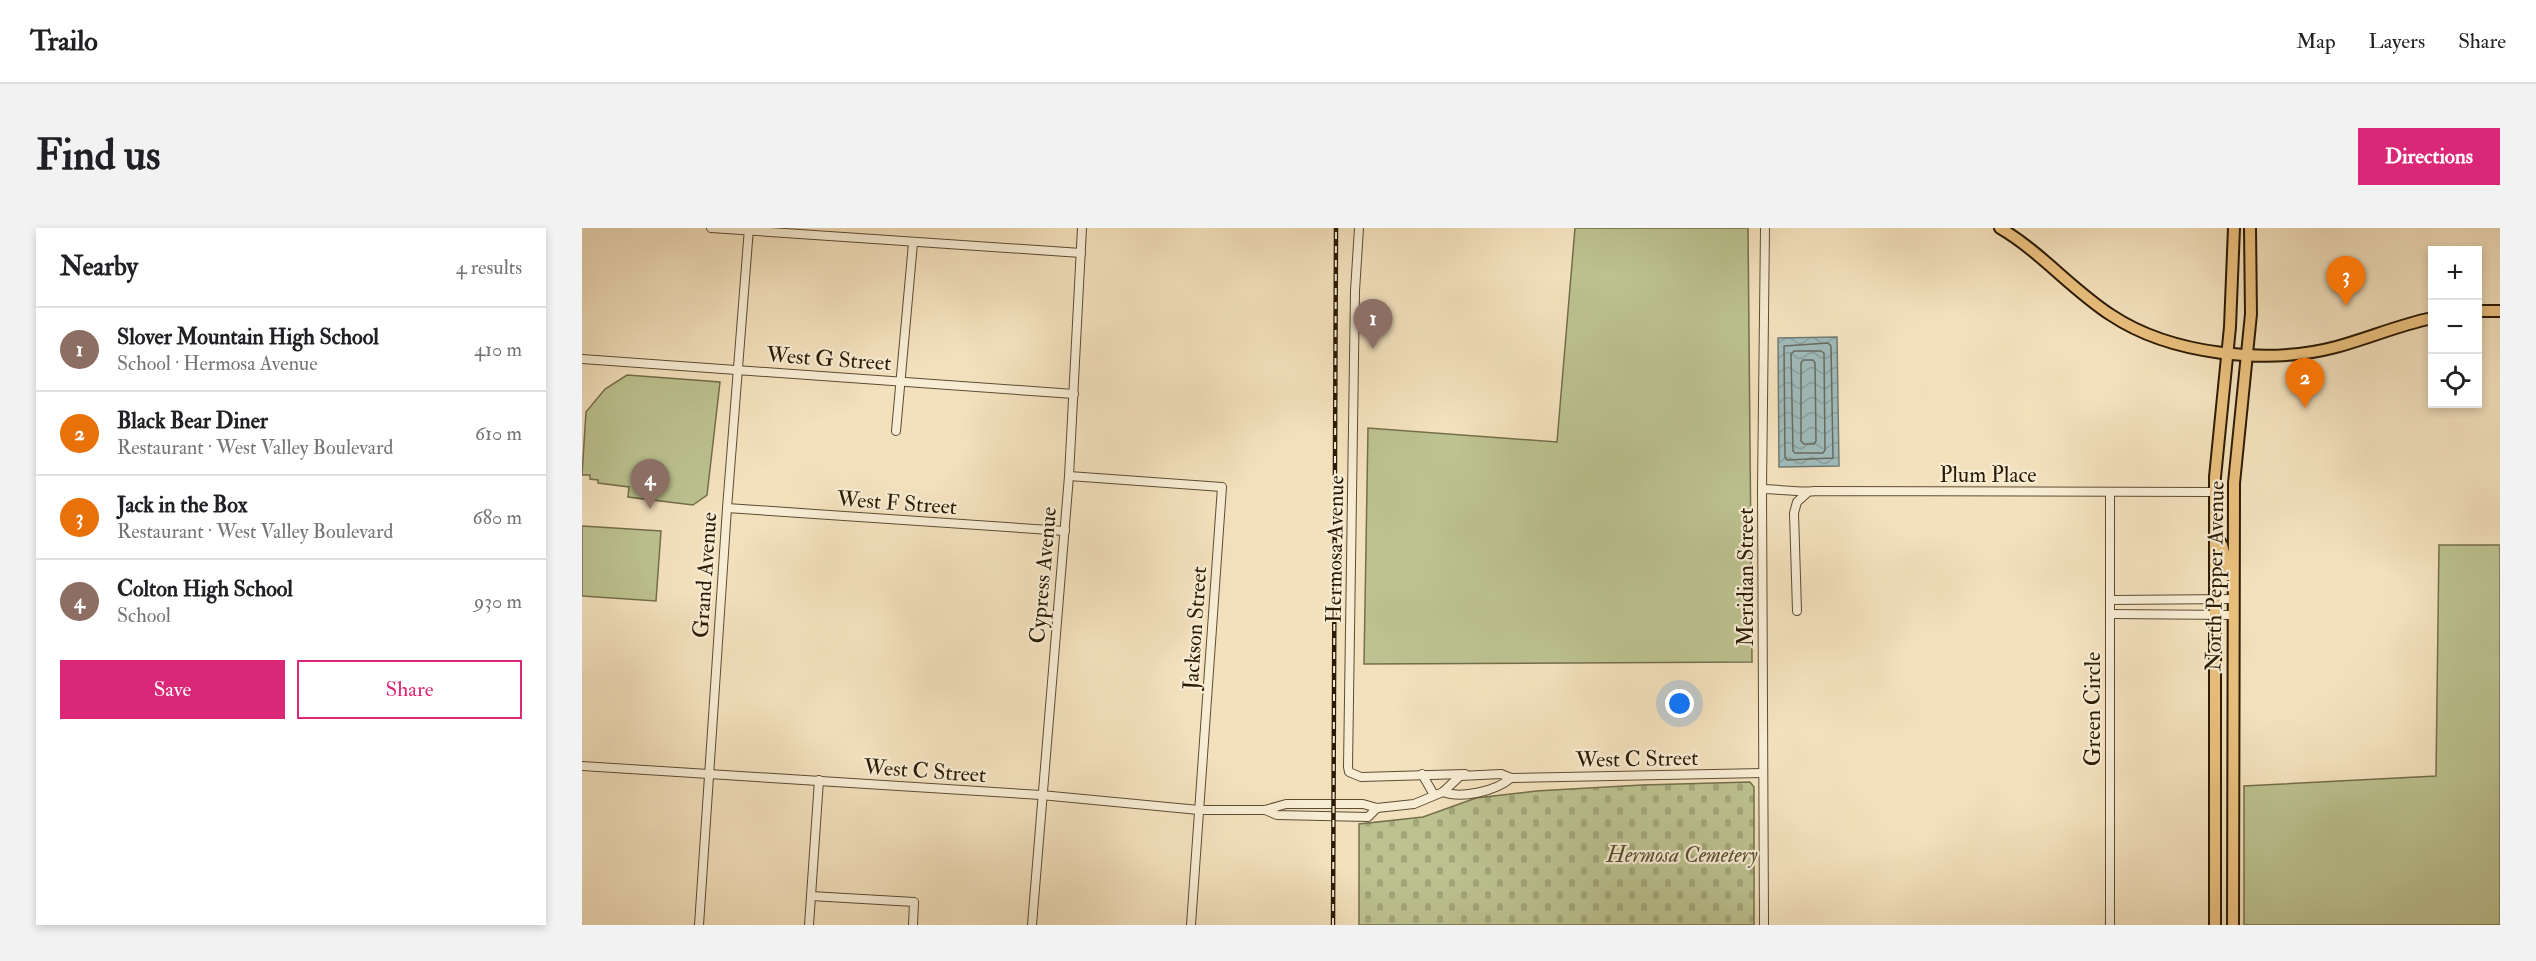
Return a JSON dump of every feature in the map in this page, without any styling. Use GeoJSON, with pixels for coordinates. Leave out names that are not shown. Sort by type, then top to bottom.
{"type":"FeatureCollection","features":[{"type":"Feature","properties":{"kind":"main road"},"geometry":{"type":"LineString","coordinates":[[2000,228],[2034,250],[2090,300],[2114,317],[2147,333],[2186,346],[2246,355],[2316,351],[2338,347],[2389,328],[2428,319]]}},
{"type":"Feature","properties":{"kind":"main road","name":"North Pepper Avenue"},"geometry":{"type":"LineString","coordinates":[[2215,925],[2215,492],[2231,309],[2234,228]]}},
{"type":"Feature","properties":{"kind":"main road","name":"North Pepper Avenue"},"geometry":{"type":"LineString","coordinates":[[2233,925],[2234,470],[2251,314],[2250,228]]}},
{"type":"Feature","properties":{"kind":"main road"},"geometry":{"type":"LineString","coordinates":[[2482,311],[2500,311]]}},
{"type":"Feature","properties":{"kind":"main road"},"geometry":{"type":"LineString","coordinates":[[2215,535],[2222,545],[2228,568],[2233,569]]}},
{"type":"Feature","properties":{"kind":"street"},"geometry":{"type":"LineString","coordinates":[[711,228],[1081,253]]}},
{"type":"Feature","properties":{"kind":"street","name":"Cypress Avenue"},"geometry":{"type":"LineString","coordinates":[[1032,925],[1069,476],[1082,228]]}},
{"type":"Feature","properties":{"kind":"street","name":"Hermosa Avenue"},"geometry":{"type":"LineString","coordinates":[[1359,228],[1355,291],[1348,767],[1355,776],[1361,777],[1422,774]]}},
{"type":"Feature","properties":{"kind":"street","name":"Meridian Street"},"geometry":{"type":"LineString","coordinates":[[1764,925],[1762,489],[1765,228]]}},
{"type":"Feature","properties":{"kind":"street","name":"Grand Avenue"},"geometry":{"type":"LineString","coordinates":[[699,925],[727,508],[749,229]]}},
{"type":"Feature","properties":{"kind":"street"},"geometry":{"type":"LineString","coordinates":[[896,431],[913,243]]}},
{"type":"Feature","properties":{"kind":"street","name":"West G Street"},"geometry":{"type":"LineString","coordinates":[[582,359],[1074,394]]}},
{"type":"Feature","properties":{"kind":"street","name":"Jackson Street"},"geometry":{"type":"LineString","coordinates":[[1069,476],[1222,487],[1191,925]]}},
{"type":"Feature","properties":{"kind":"street","name":"Plum Place"},"geometry":{"type":"LineString","coordinates":[[1762,489],[1800,490],[1807,493],[1826,491],[2215,492]]}},
{"type":"Feature","properties":{"kind":"street"},"geometry":{"type":"LineString","coordinates":[[1797,611],[1794,513],[1797,502],[1807,493]]}},
{"type":"Feature","properties":{"kind":"street","name":"Green Circle"},"geometry":{"type":"LineString","coordinates":[[2110,493],[2110,925]]}},
{"type":"Feature","properties":{"kind":"street","name":"West F Street"},"geometry":{"type":"LineString","coordinates":[[727,508],[1065,531]]}},
{"type":"Feature","properties":{"kind":"street"},"geometry":{"type":"LineString","coordinates":[[2110,600],[2232,599]]}},
{"type":"Feature","properties":{"kind":"street"},"geometry":{"type":"LineString","coordinates":[[2110,614],[2232,615]]}},
{"type":"Feature","properties":{"kind":"street","name":"West C Street"},"geometry":{"type":"LineString","coordinates":[[582,766],[1041,795],[1198,810],[1265,810],[1286,804],[1363,804],[1377,808],[1414,804],[1438,793],[1461,776],[1472,775],[1501,774],[1512,778],[1763,773]]}},
{"type":"Feature","properties":{"kind":"street"},"geometry":{"type":"LineString","coordinates":[[1422,774],[1453,772],[1472,775]]}},
{"type":"Feature","properties":{"kind":"street"},"geometry":{"type":"LineString","coordinates":[[1422,774],[1438,793]]}},
{"type":"Feature","properties":{"kind":"street","name":"West C Street"},"geometry":{"type":"LineString","coordinates":[[1438,793],[1453,795],[1502,786],[1512,778]]}},
{"type":"Feature","properties":{"kind":"street"},"geometry":{"type":"LineString","coordinates":[[809,925],[819,780]]}},
{"type":"Feature","properties":{"kind":"street","name":"West C Street"},"geometry":{"type":"LineString","coordinates":[[1265,810],[1276,815],[1368,817],[1377,808]]}},
{"type":"Feature","properties":{"kind":"street"},"geometry":{"type":"LineString","coordinates":[[811,896],[914,902],[913,925]]}},
{"type":"Feature","properties":{"kind":"green space"},"geometry":{"type":"Polygon","coordinates":[[[1575,228],[1748,228],[1752,662],[1364,664],[1368,428],[1557,442],[1575,228]]]}},
{"type":"Feature","properties":{"kind":"green space"},"geometry":{"type":"Polygon","coordinates":[[[627,375],[720,382],[707,495],[693,505],[628,497],[629,487],[598,483],[598,480],[590,479],[590,475],[582,475],[586,412],[605,389],[627,375]]]}},
{"type":"Feature","properties":{"kind":"green space"},"geometry":{"type":"Polygon","coordinates":[[[582,526],[661,531],[656,601],[582,596],[582,526]]]}},
{"type":"Feature","properties":{"kind":"green space"},"geometry":{"type":"Polygon","coordinates":[[[2439,545],[2500,545],[2500,925],[2244,925],[2244,786],[2436,776],[2439,545]]]}},
{"type":"Feature","properties":{"kind":"green space","name":"Hermosa Cemetery"},"geometry":{"type":"Polygon","coordinates":[[[1750,782],[1754,787],[1754,925],[1359,925],[1359,824],[1423,817],[1476,798],[1536,791],[1750,782]]]}},
{"type":"Feature","properties":{"kind":"water"},"geometry":{"type":"Polygon","coordinates":[[[1837,337],[1839,466],[1779,467],[1778,338],[1837,337]]]}},
{"type":"Feature","properties":{"kind":"railway"},"geometry":{"type":"LineString","coordinates":[[1333,925],[1336,228]]}},
{"type":"Feature","properties":{"kind":"place","name":"Jack in the Box"},"geometry":{"type":"Point","coordinates":[2346,306]}},
{"type":"Feature","properties":{"kind":"place","name":"Slover Mountain High School"},"geometry":{"type":"Point","coordinates":[1373,349]}},
{"type":"Feature","properties":{"kind":"place","name":"Black Bear Diner"},"geometry":{"type":"Point","coordinates":[2305,408]}},
{"type":"Feature","properties":{"kind":"place","name":"Colton High School"},"geometry":{"type":"Point","coordinates":[650,509]}}]}
